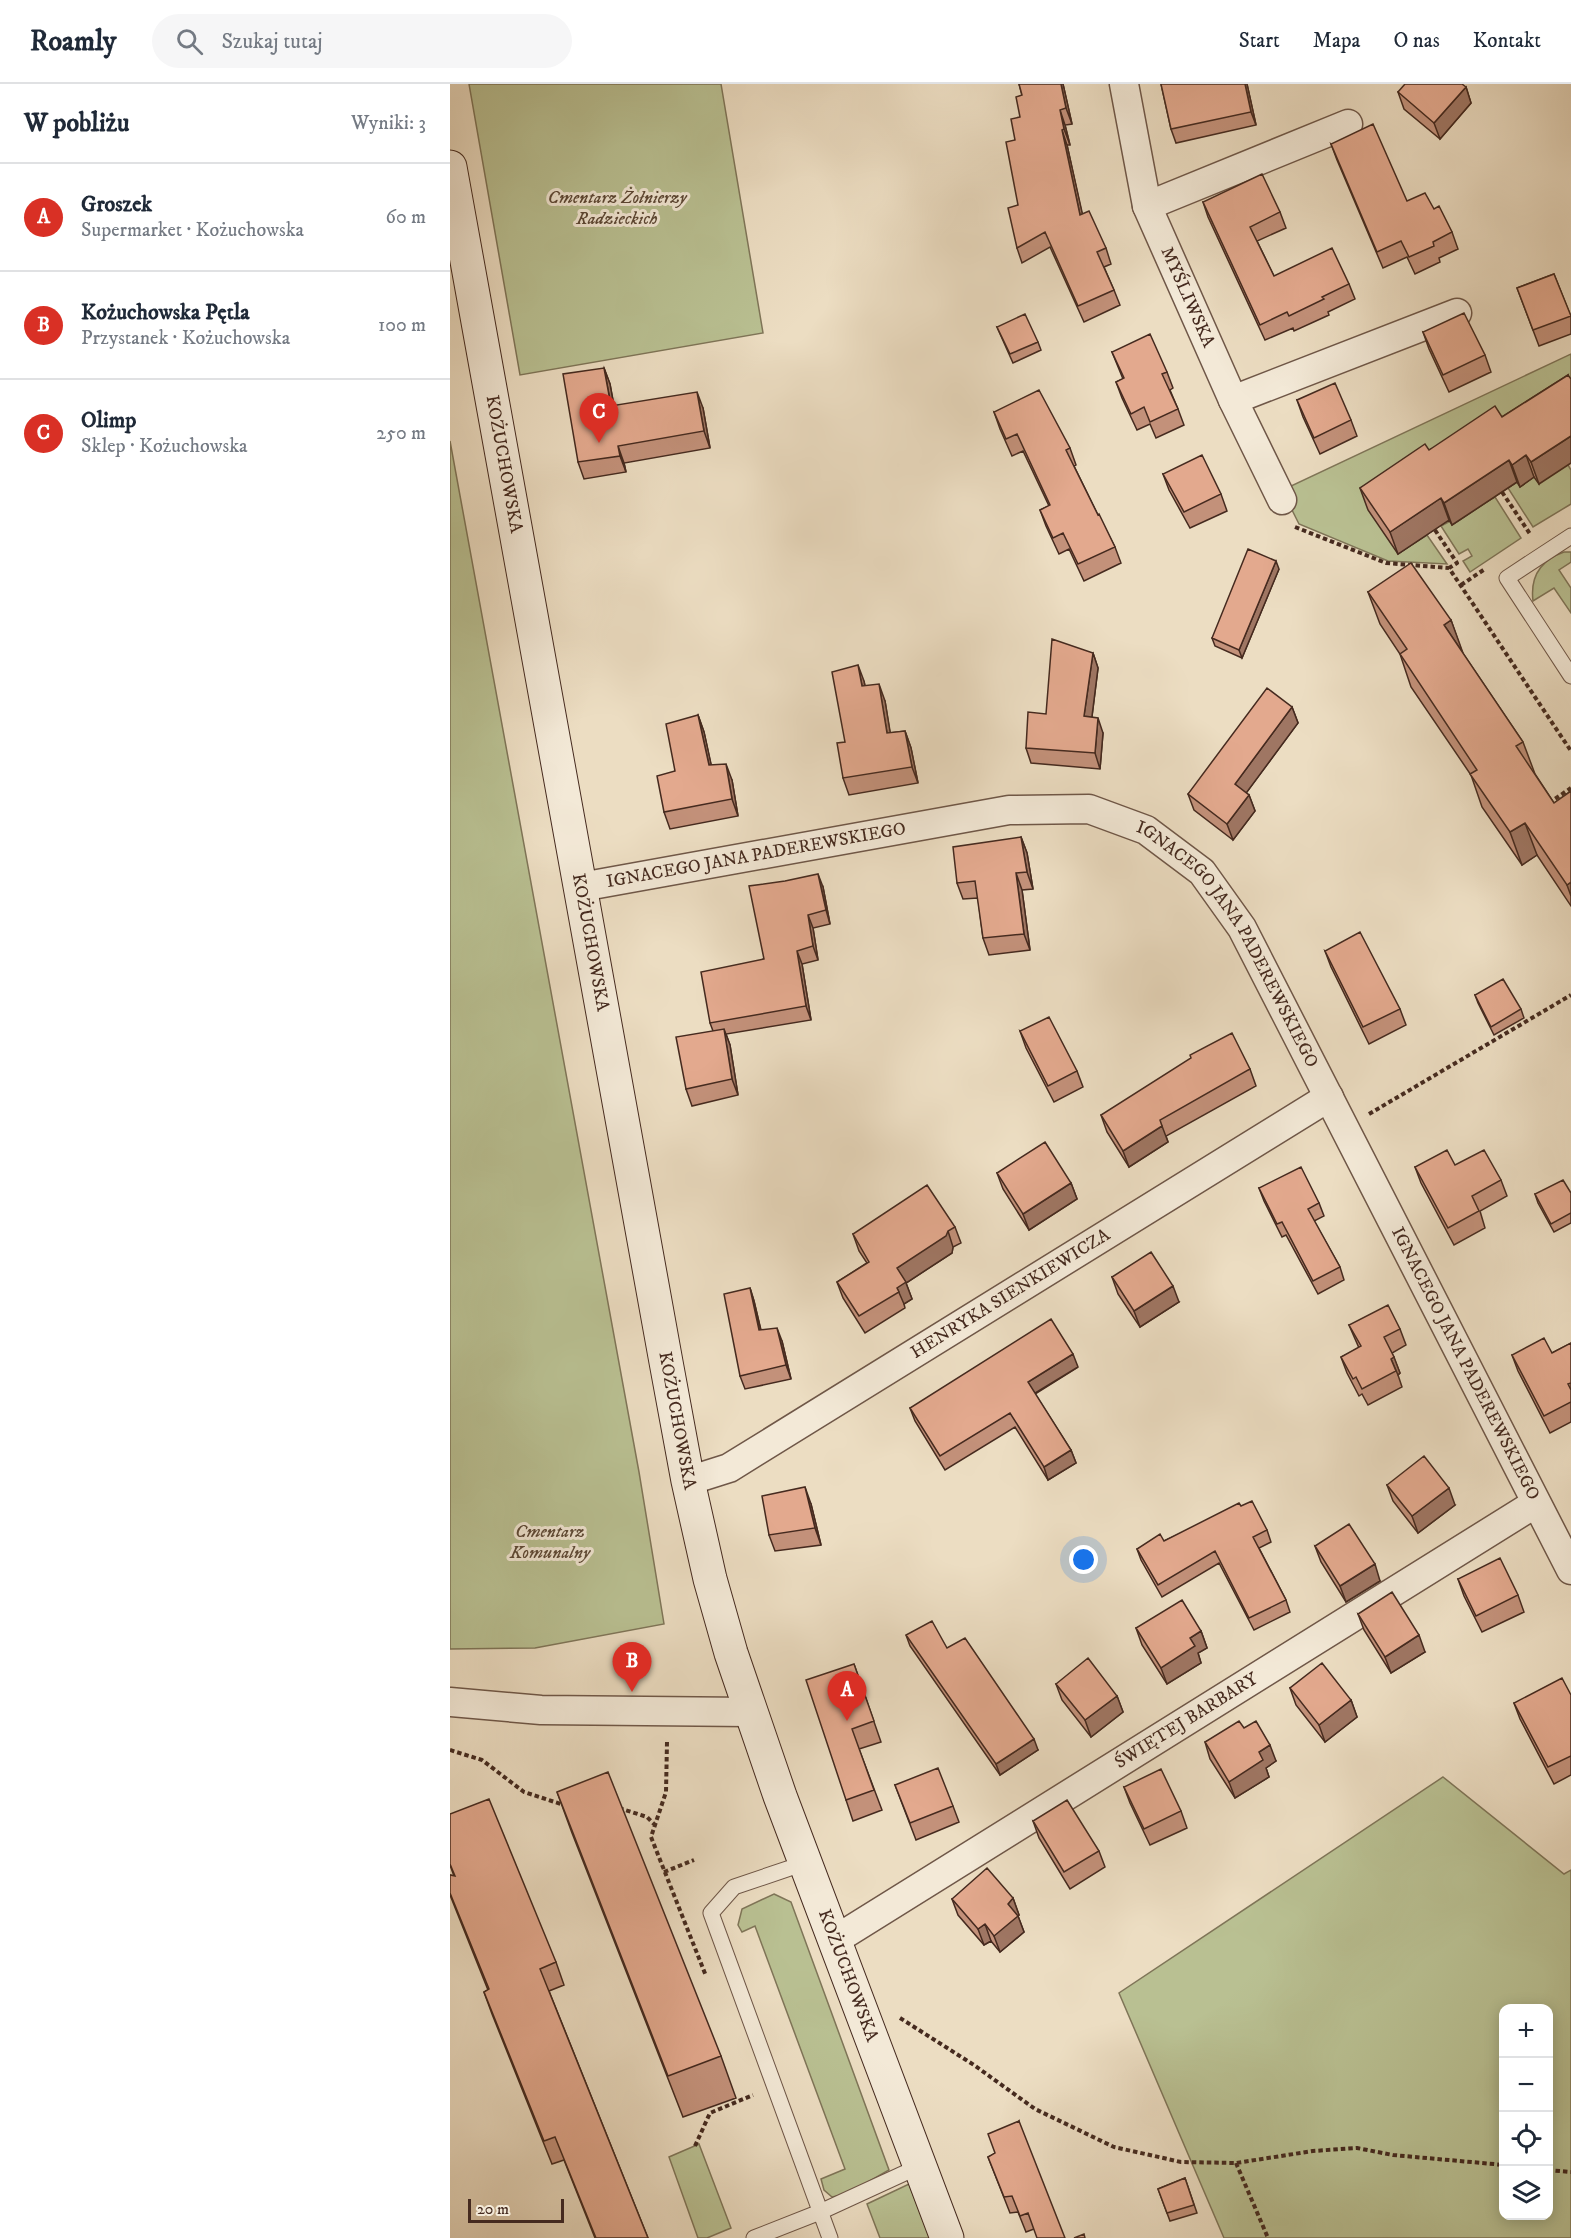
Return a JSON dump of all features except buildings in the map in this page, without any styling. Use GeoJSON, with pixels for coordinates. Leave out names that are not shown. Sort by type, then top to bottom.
{"type":"FeatureCollection","features":[{"type":"Feature","properties":{"kind":"main road","name":"KOŻUCHOWSKA"},"geometry":{"type":"LineString","coordinates":[[450,167],[688,1481],[710,1580],[730,1653],[750,1712],[947,2238]]}},
{"type":"Feature","properties":{"kind":"street","name":"MYŚLIWSKA"},"geometry":{"type":"LineString","coordinates":[[1124,84],[1147,206],[1233,400],[1282,500]]}},
{"type":"Feature","properties":{"kind":"street"},"geometry":{"type":"LineString","coordinates":[[1147,206],[1348,124]]}},
{"type":"Feature","properties":{"kind":"street"},"geometry":{"type":"LineString","coordinates":[[1233,400],[1457,313]]}},
{"type":"Feature","properties":{"kind":"street","name":"IGNACEGO JANA PADEREWSKIEGO"},"geometry":{"type":"LineString","coordinates":[[580,887],[1009,810],[1089,809],[1146,830],[1202,872],[1242,928],[1571,1570]]}},
{"type":"Feature","properties":{"kind":"street","name":"HENRYKA SIENKIEWICZA"},"geometry":{"type":"LineString","coordinates":[[688,1481],[736,1464],[1329,1097]]}},
{"type":"Feature","properties":{"kind":"street","name":"ŚWIĘTEJ BARBARY"},"geometry":{"type":"LineString","coordinates":[[835,1940],[1536,1503]]}},
{"type":"Feature","properties":{"kind":"street"},"geometry":{"type":"LineString","coordinates":[[450,1702],[541,1710],[750,1712]]}},
{"type":"Feature","properties":{"kind":"lane"},"geometry":{"type":"LineString","coordinates":[[1571,536],[1507,578],[1571,676]]}},
{"type":"Feature","properties":{"kind":"lane"},"geometry":{"type":"LineString","coordinates":[[805,1863],[734,1887],[711,1913],[830,2238]]}},
{"type":"Feature","properties":{"kind":"lane"},"geometry":{"type":"LineString","coordinates":[[754,2238],[820,2212],[920,2166]]}},
{"type":"Feature","properties":{"kind":"path"},"geometry":{"type":"LineString","coordinates":[[1502,492],[1532,537]]}},
{"type":"Feature","properties":{"kind":"path"},"geometry":{"type":"LineString","coordinates":[[1282,500],[1293,526],[1386,563],[1449,568],[1456,563],[1435,530]]}},
{"type":"Feature","properties":{"kind":"path"},"geometry":{"type":"LineString","coordinates":[[1449,568],[1571,751]]}},
{"type":"Feature","properties":{"kind":"path"},"geometry":{"type":"LineString","coordinates":[[1546,806],[1571,788]]}},
{"type":"Feature","properties":{"kind":"path"},"geometry":{"type":"LineString","coordinates":[[1361,1119],[1571,995]]}},
{"type":"Feature","properties":{"kind":"path"},"geometry":{"type":"LineString","coordinates":[[668,1712],[666,1792],[651,1837],[706,1978]]}},
{"type":"Feature","properties":{"kind":"path"},"geometry":{"type":"LineString","coordinates":[[450,1750],[482,1760],[524,1792],[573,1808]]}},
{"type":"Feature","properties":{"kind":"path"},"geometry":{"type":"LineString","coordinates":[[610,1809],[619,1808],[647,1817],[656,1825]]}},
{"type":"Feature","properties":{"kind":"path"},"geometry":{"type":"LineString","coordinates":[[664,1872],[694,1860]]}},
{"type":"Feature","properties":{"kind":"path"},"geometry":{"type":"LineString","coordinates":[[858,1999],[907,2021],[1035,2109],[1114,2147],[1181,2162],[1236,2163],[1313,2151],[1357,2148],[1499,2165]]}},
{"type":"Feature","properties":{"kind":"path"},"geometry":{"type":"LineString","coordinates":[[695,2146],[710,2113],[753,2095],[748,2085]]}},
{"type":"Feature","properties":{"kind":"path"},"geometry":{"type":"LineString","coordinates":[[1236,2163],[1268,2238]]}},
{"type":"Feature","properties":{"kind":"path"},"geometry":{"type":"LineString","coordinates":[[1553,2170],[1571,2172]]}},
{"type":"Feature","properties":{"kind":"green space","name":"Cmentarz Żołnierzy Radzieckich"},"geometry":{"type":"Polygon","coordinates":[[[469,84],[721,84],[763,333],[520,375],[469,84]]]}},
{"type":"Feature","properties":{"kind":"green space"},"geometry":{"type":"Polygon","coordinates":[[[1571,354],[1571,400],[1397,554],[1427,535],[1447,564],[1388,561],[1299,524],[1286,498],[1291,486],[1571,354]]]}},
{"type":"Feature","properties":{"kind":"green space","name":"Cmentarz Komunalny"},"geometry":{"type":"Polygon","coordinates":[[[450,441],[639,1472],[664,1624],[535,1648],[450,1649],[450,441]]]}},
{"type":"Feature","properties":{"kind":"green space"},"geometry":{"type":"Polygon","coordinates":[[[1568,465],[1571,470],[1571,504],[1533,527],[1508,488],[1517,482],[1520,486],[1534,477],[1568,465]]]}},
{"type":"Feature","properties":{"kind":"green space"},"geometry":{"type":"Polygon","coordinates":[[[1495,497],[1521,538],[1470,572],[1463,561],[1472,556],[1468,549],[1459,554],[1441,526],[1495,497]]]}},
{"type":"Feature","properties":{"kind":"green space"},"geometry":{"type":"Polygon","coordinates":[[[1564,552],[1571,552],[1571,562],[1559,570],[1571,588],[1571,613],[1554,588],[1533,601],[1533,584],[1539,570],[1543,564],[1564,552]]]}},
{"type":"Feature","properties":{"kind":"green space"},"geometry":{"type":"Polygon","coordinates":[[[1443,1777],[1564,1874],[1571,1870],[1571,2238],[1224,2238],[1119,1993],[1443,1777]]]}},
{"type":"Feature","properties":{"kind":"green space"},"geometry":{"type":"Polygon","coordinates":[[[774,1894],[791,1902],[889,2170],[847,2194],[832,2197],[824,2190],[821,2179],[845,2169],[755,1926],[742,1932],[738,1925],[742,1909],[774,1894]]]}},
{"type":"Feature","properties":{"kind":"green space"},"geometry":{"type":"Polygon","coordinates":[[[699,2144],[731,2228],[707,2238],[698,2238],[669,2157],[699,2144]]]}},
{"type":"Feature","properties":{"kind":"green space"},"geometry":{"type":"Polygon","coordinates":[[[909,2184],[930,2238],[880,2238],[867,2204],[909,2184]]]}},
{"type":"Feature","properties":{"kind":"place","name":"Olimp"},"geometry":{"type":"Point","coordinates":[599,443]}},
{"type":"Feature","properties":{"kind":"place","name":"Kożuchowska Pętla"},"geometry":{"type":"Point","coordinates":[632,1692]}},
{"type":"Feature","properties":{"kind":"place","name":"Groszek"},"geometry":{"type":"Point","coordinates":[847,1721]}}]}
